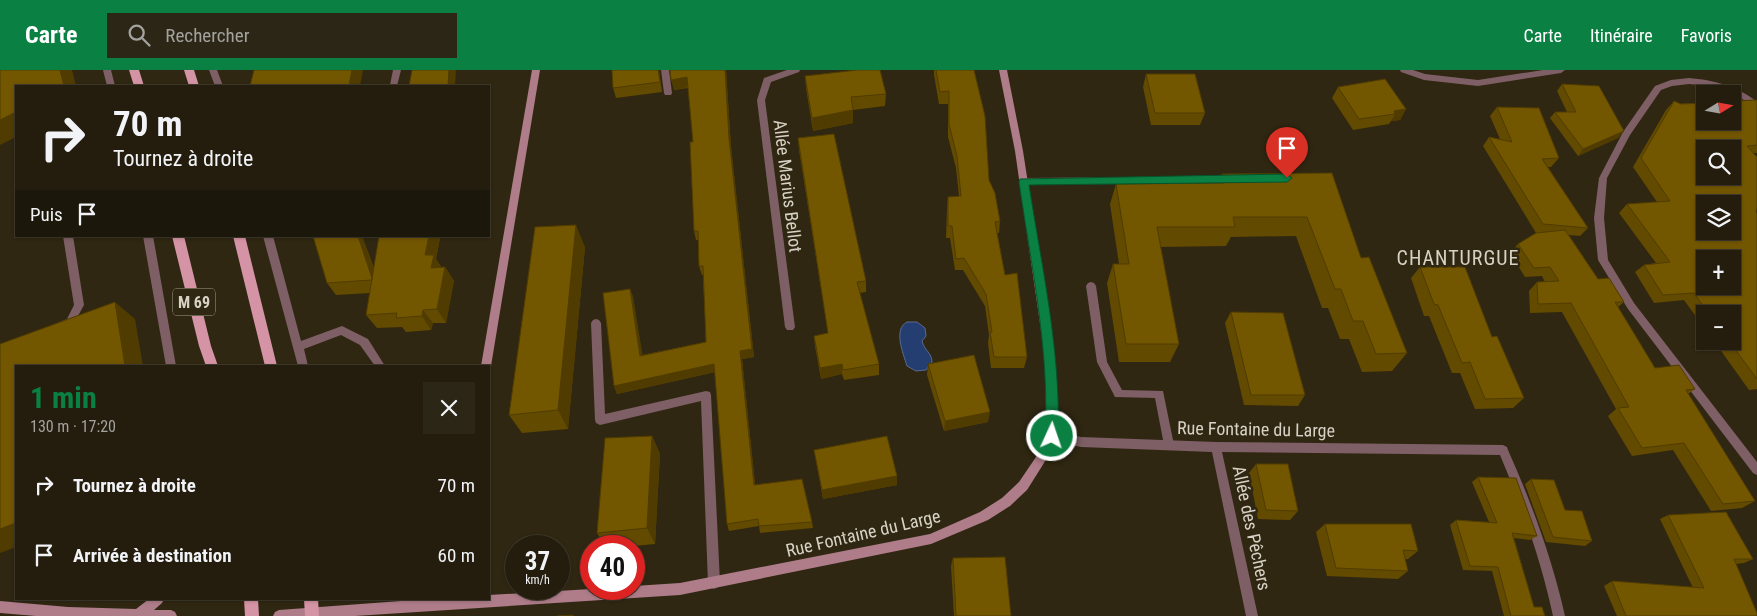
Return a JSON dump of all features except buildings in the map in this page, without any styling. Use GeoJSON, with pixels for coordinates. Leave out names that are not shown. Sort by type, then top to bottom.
{"type":"FeatureCollection","features":[{"type":"Feature","properties":{"kind":"main road"},"geometry":{"type":"LineString","coordinates":[[134,70],[139,85]]}},
{"type":"Feature","properties":{"kind":"main road"},"geometry":{"type":"LineString","coordinates":[[189,70],[194,85]]}},
{"type":"Feature","properties":{"kind":"main road","name":"M 69"},"geometry":{"type":"LineString","coordinates":[[178,237],[205,346],[212,365]]}},
{"type":"Feature","properties":{"kind":"main road"},"geometry":{"type":"LineString","coordinates":[[239,237],[271,365]]}},
{"type":"Feature","properties":{"kind":"main road"},"geometry":{"type":"LineString","coordinates":[[251,600],[252,616]]}},
{"type":"Feature","properties":{"kind":"street"},"geometry":{"type":"LineString","coordinates":[[107,70],[111,85]]}},
{"type":"Feature","properties":{"kind":"street"},"geometry":{"type":"LineString","coordinates":[[213,70],[219,85]]}},
{"type":"Feature","properties":{"kind":"street"},"geometry":{"type":"LineString","coordinates":[[394,85],[397,70]]}},
{"type":"Feature","properties":{"kind":"street"},"geometry":{"type":"LineString","coordinates":[[486,365],[536,70]]}},
{"type":"Feature","properties":{"kind":"street"},"geometry":{"type":"LineString","coordinates":[[665,70],[668,93]]}},
{"type":"Feature","properties":{"kind":"street","name":"Allée Marius Bellot"},"geometry":{"type":"LineString","coordinates":[[790,327],[761,100],[767,80],[796,70]]}},
{"type":"Feature","properties":{"kind":"street"},"geometry":{"type":"LineString","coordinates":[[1003,70],[1024,182],[1050,358],[1053,407],[1052,436]]}},
{"type":"Feature","properties":{"kind":"street"},"geometry":{"type":"LineString","coordinates":[[1404,70],[1424,78],[1478,83],[1561,70]]}},
{"type":"Feature","properties":{"kind":"street"},"geometry":{"type":"LineString","coordinates":[[1757,107],[1744,96],[1710,83],[1671,82],[1658,88],[1626,134],[1603,178],[1599,218],[1603,260],[1607,268],[1636,313],[1757,470]]}},
{"type":"Feature","properties":{"kind":"street"},"geometry":{"type":"LineString","coordinates":[[1024,182],[1248,178]]}},
{"type":"Feature","properties":{"kind":"street"},"geometry":{"type":"LineString","coordinates":[[53,328],[70,322],[79,304],[68,237]]}},
{"type":"Feature","properties":{"kind":"street"},"geometry":{"type":"LineString","coordinates":[[148,237],[171,365]]}},
{"type":"Feature","properties":{"kind":"street"},"geometry":{"type":"LineString","coordinates":[[268,237],[303,365]]}},
{"type":"Feature","properties":{"kind":"street"},"geometry":{"type":"LineString","coordinates":[[1091,286],[1102,362],[1119,394],[1159,394],[1169,445]]}},
{"type":"Feature","properties":{"kind":"street"},"geometry":{"type":"LineString","coordinates":[[596,323],[600,420],[706,395],[714,583]]}},
{"type":"Feature","properties":{"kind":"street"},"geometry":{"type":"LineString","coordinates":[[298,348],[342,330],[364,342],[379,365]]}},
{"type":"Feature","properties":{"kind":"street","name":"Rue Fontaine du Large"},"geometry":{"type":"LineString","coordinates":[[490,599],[680,589],[931,539],[984,516],[1006,502],[1023,486],[1040,460],[1052,436],[1082,442],[1169,445],[1503,450],[1528,507],[1555,595],[1559,616]]}},
{"type":"Feature","properties":{"kind":"street","name":"Allée des Pêchers"},"geometry":{"type":"LineString","coordinates":[[1216,446],[1252,616]]}},
{"type":"Feature","properties":{"kind":"street"},"geometry":{"type":"LineString","coordinates":[[138,615],[157,600]]}},
{"type":"Feature","properties":{"kind":"street","name":"Rue Fontaine du Large"},"geometry":{"type":"LineString","coordinates":[[279,616],[312,609],[467,600]]}},
{"type":"Feature","properties":{"kind":"street"},"geometry":{"type":"LineString","coordinates":[[0,607],[67,615],[171,616]]}},
{"type":"Feature","properties":{"kind":"water"},"geometry":{"type":"Polygon","coordinates":[[[907,322],[917,322],[925,328],[926,336],[922,341],[931,356],[932,362],[926,370],[916,371],[907,366],[900,336],[903,325],[907,322]]]}},
{"type":"Feature","properties":{"kind":"district","name":"CHANTURGUE"},"geometry":{"type":"Point","coordinates":[1458,258]}},
{"type":"Feature","properties":{"kind":"route"},"geometry":{"type":"LineString","coordinates":[[1052,436],[1053,407],[1050,358],[1024,182],[1287,178]]}}]}
